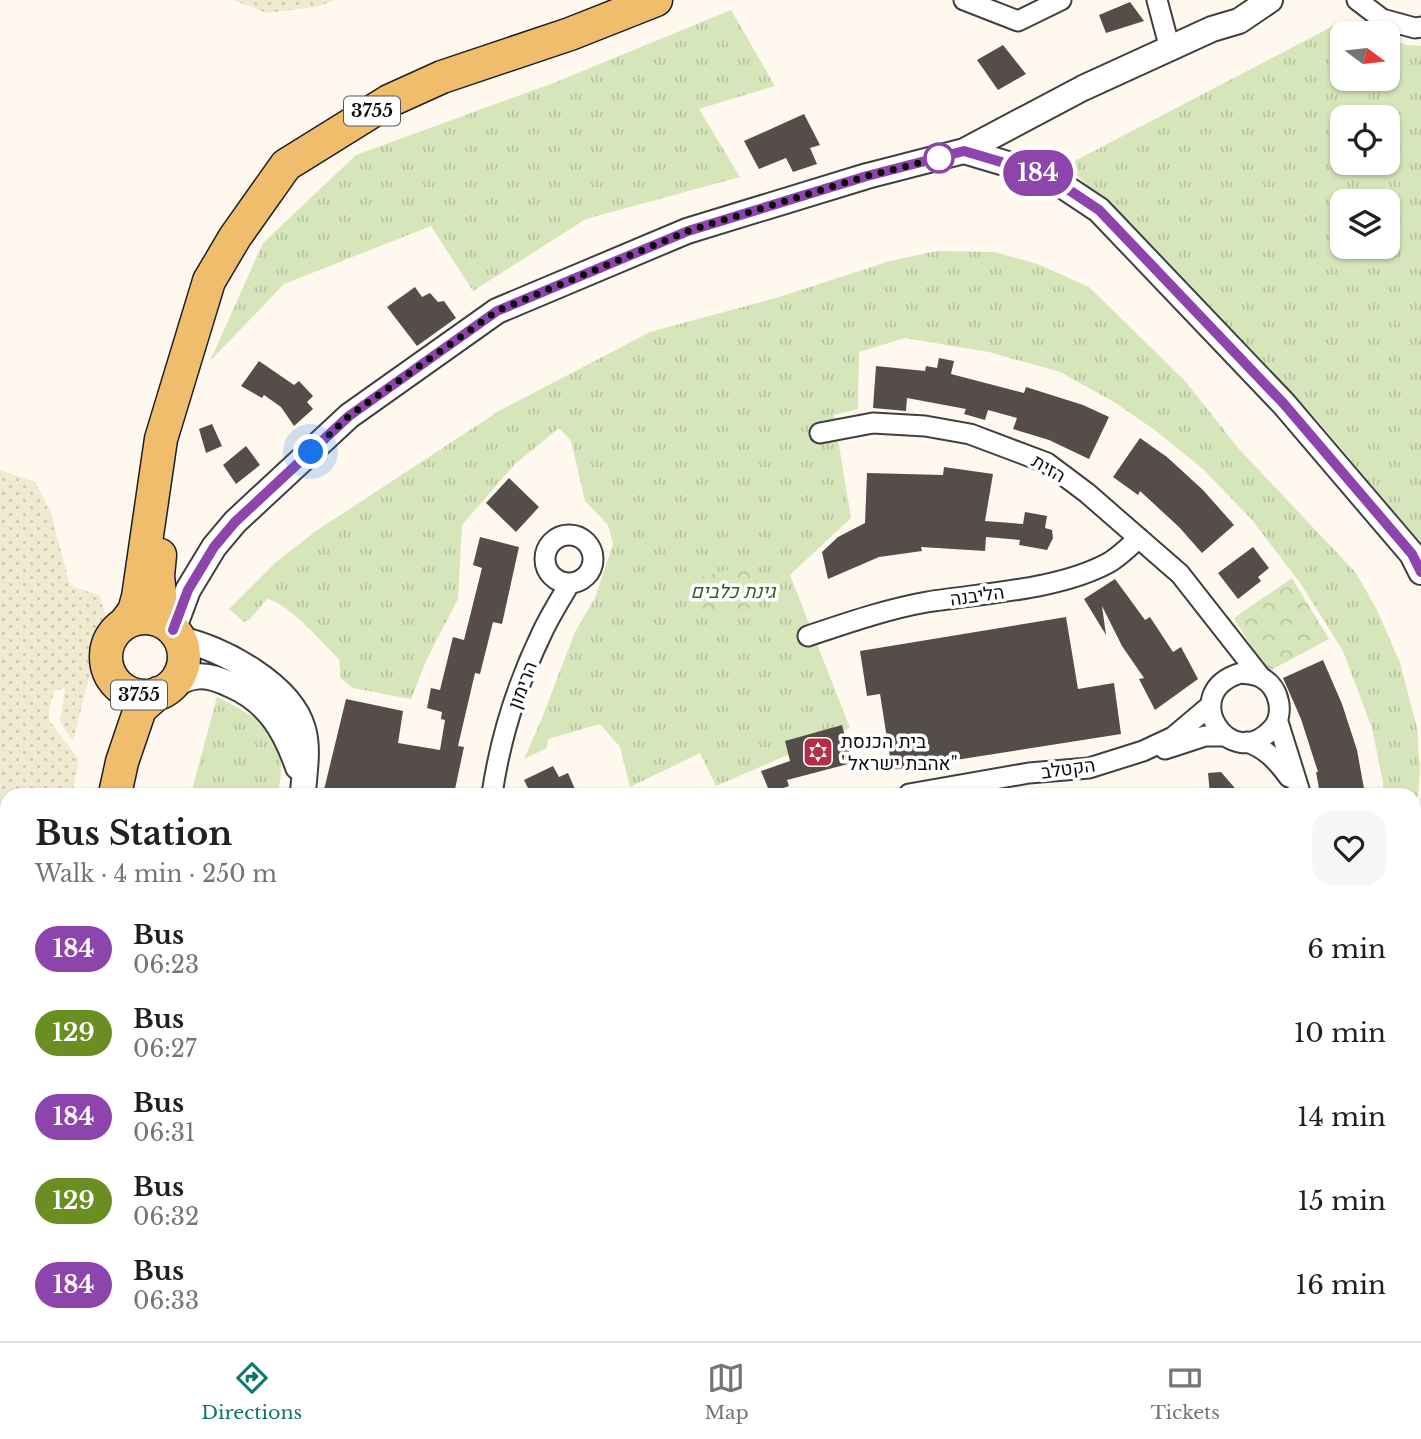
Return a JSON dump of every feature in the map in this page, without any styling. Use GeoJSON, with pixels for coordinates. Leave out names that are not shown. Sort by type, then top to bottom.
{"type":"FeatureCollection","features":[{"type":"Feature","properties":{"kind":"main road","name":"3755"},"geometry":{"type":"LineString","coordinates":[[166,689],[141,696],[125,691],[116,683],[106,663],[109,640],[134,611],[161,439],[209,281],[234,237],[286,165],[389,101],[442,77],[570,34],[656,0]]}},
{"type":"Feature","properties":{"kind":"main road","name":"3755"},"geometry":{"type":"LineString","coordinates":[[122,762],[140,709],[166,689],[183,663],[183,651],[172,630],[158,576],[174,447],[191,342]]}},
{"type":"Feature","properties":{"kind":"main road"},"geometry":{"type":"LineString","coordinates":[[125,623],[137,618],[150,618],[172,630]]}},
{"type":"Feature","properties":{"kind":"main road","name":"3755"},"geometry":{"type":"LineString","coordinates":[[117,788],[122,762],[127,699],[125,691]]}},
{"type":"Feature","properties":{"kind":"street"},"geometry":{"type":"LineString","coordinates":[[964,0],[1018,22],[1061,0]]}},
{"type":"Feature","properties":{"kind":"street"},"geometry":{"type":"LineString","coordinates":[[1157,0],[1170,48]]}},
{"type":"Feature","properties":{"kind":"street"},"geometry":{"type":"LineString","coordinates":[[303,788],[306,746],[303,727],[295,711],[272,686],[253,671],[172,630],[188,590],[214,547],[235,522],[349,416],[497,311],[688,231],[867,176],[964,151],[1083,88],[1212,29],[1239,21],[1269,0]]}},
{"type":"Feature","properties":{"kind":"street"},"geometry":{"type":"LineString","coordinates":[[1357,0],[1381,19],[1415,28],[1421,27]]}},
{"type":"Feature","properties":{"kind":"street"},"geometry":{"type":"LineString","coordinates":[[964,151],[1048,176],[1099,210],[1284,404],[1412,554],[1421,572]]}},
{"type":"Feature","properties":{"kind":"street","name":"הזית"},"geometry":{"type":"LineString","coordinates":[[820,433],[873,423],[925,426],[970,433],[1046,463],[1087,493],[1180,575],[1260,676]]}},
{"type":"Feature","properties":{"kind":"street","name":"הליבנה"},"geometry":{"type":"LineString","coordinates":[[808,636],[925,602],[990,594],[1074,576],[1110,562],[1139,538]]}},
{"type":"Feature","properties":{"kind":"street","name":"הרימון"},"geometry":{"type":"LineString","coordinates":[[493,788],[496,764],[511,714],[540,635],[570,583]]}},
{"type":"Feature","properties":{"kind":"street"},"geometry":{"type":"LineString","coordinates":[[1222,630],[1225,678],[1213,697],[1211,716],[1215,727],[1224,736],[1235,741],[1262,747],[1274,758],[1295,788]]}},
{"type":"Feature","properties":{"kind":"street"},"geometry":{"type":"LineString","coordinates":[[1213,697],[1229,677],[1241,673],[1260,676],[1272,687],[1278,698],[1278,722],[1297,788]]}},
{"type":"Feature","properties":{"kind":"street"},"geometry":{"type":"LineString","coordinates":[[166,689],[196,676],[221,680],[243,690],[278,721],[289,740],[302,788]]}},
{"type":"Feature","properties":{"kind":"street","name":"הקטלב"},"geometry":{"type":"LineString","coordinates":[[943,788],[1029,773],[1089,768],[1143,751],[1173,737],[1213,697]]}},
{"type":"Feature","properties":{"kind":"street"},"geometry":{"type":"LineString","coordinates":[[1247,743],[1267,734],[1278,722]]}},
{"type":"Feature","properties":{"kind":"street","name":"הקטלב"},"geometry":{"type":"LineString","coordinates":[[1143,751],[1159,751],[1205,736],[1224,736]]}},
{"type":"Feature","properties":{"kind":"shaded area"},"geometry":{"type":"Polygon","coordinates":[[[233,0],[335,0],[316,7],[267,13],[233,0]]]}},
{"type":"Feature","properties":{"kind":"shaded area"},"geometry":{"type":"Polygon","coordinates":[[[0,470],[35,482],[50,510],[70,585],[100,596],[105,616],[73,741],[60,722],[65,688],[54,691],[49,709],[49,720],[79,760],[73,788],[0,788],[0,470]]]}},
{"type":"Feature","properties":{"kind":"green space"},"geometry":{"type":"Polygon","coordinates":[[[731,10],[775,86],[699,109],[740,177],[586,219],[473,291],[431,226],[284,284],[210,361],[263,243],[356,155],[556,82],[731,10]]]}},
{"type":"Feature","properties":{"kind":"green space"},"geometry":{"type":"Polygon","coordinates":[[[1330,28],[1330,91],[1400,91],[1400,43],[1421,46],[1421,543],[1318,421],[1067,165],[1330,28]]]}},
{"type":"Feature","properties":{"kind":"green space"},"geometry":{"type":"Polygon","coordinates":[[[937,251],[995,252],[1040,265],[1089,287],[1185,381],[1239,449],[1356,573],[1377,610],[1400,663],[1417,728],[1419,788],[1383,788],[1372,728],[1343,651],[1301,584],[1252,520],[1203,469],[1114,402],[1060,372],[989,352],[905,338],[859,352],[858,409],[834,415],[851,518],[790,575],[850,728],[716,786],[700,753],[630,787],[620,747],[600,724],[548,739],[547,748],[524,759],[575,632],[595,598],[613,544],[608,525],[585,501],[571,441],[559,428],[515,464],[462,525],[458,599],[426,661],[411,699],[353,688],[341,679],[339,659],[315,634],[276,602],[267,599],[249,620],[244,622],[229,609],[276,562],[316,531],[499,411],[650,332],[776,298],[890,261],[937,251]]]}},
{"type":"Feature","properties":{"kind":"green space","name":"גינת כלבים"},"geometry":{"type":"Polygon","coordinates":[[[753,563],[756,586],[750,609],[703,621],[701,596],[695,595],[689,580],[753,563]]]}},
{"type":"Feature","properties":{"kind":"green space"},"geometry":{"type":"Polygon","coordinates":[[[1292,578],[1329,639],[1267,672],[1234,618],[1292,578]]]}},
{"type":"Feature","properties":{"kind":"green space"},"geometry":{"type":"Polygon","coordinates":[[[217,697],[249,714],[270,732],[280,757],[279,788],[193,788],[217,697]]]}},
{"type":"Feature","properties":{"kind":"building"},"geometry":{"type":"Polygon","coordinates":[[[1130,2],[1144,21],[1106,33],[1099,15],[1130,2]]]}},
{"type":"Feature","properties":{"kind":"building"},"geometry":{"type":"Polygon","coordinates":[[[1003,45],[1026,74],[998,90],[977,60],[1003,45]]]}},
{"type":"Feature","properties":{"kind":"building"},"geometry":{"type":"Polygon","coordinates":[[[804,114],[820,145],[810,148],[817,164],[793,172],[786,158],[759,169],[744,141],[804,114]]]}},
{"type":"Feature","properties":{"kind":"building"},"geometry":{"type":"Polygon","coordinates":[[[415,287],[422,297],[430,293],[438,302],[444,301],[456,318],[417,346],[387,307],[415,287]]]}},
{"type":"Feature","properties":{"kind":"building"},"geometry":{"type":"Polygon","coordinates":[[[939,358],[954,361],[951,374],[1024,393],[1026,387],[1083,405],[1109,417],[1089,459],[1049,440],[1013,429],[1017,418],[988,410],[985,420],[964,414],[966,409],[907,398],[906,411],[873,408],[876,366],[925,371],[926,366],[937,368],[939,358]]]}},
{"type":"Feature","properties":{"kind":"building"},"geometry":{"type":"Polygon","coordinates":[[[259,361],[294,385],[299,381],[313,396],[307,402],[313,409],[294,426],[281,407],[264,395],[262,398],[241,386],[259,361]]]}},
{"type":"Feature","properties":{"kind":"building"},"geometry":{"type":"Polygon","coordinates":[[[212,424],[222,446],[206,453],[199,429],[212,424]]]}},
{"type":"Feature","properties":{"kind":"building"},"geometry":{"type":"Polygon","coordinates":[[[1140,438],[1167,457],[1203,490],[1234,525],[1202,553],[1179,527],[1140,491],[1138,495],[1113,477],[1140,438]]]}},
{"type":"Feature","properties":{"kind":"building"},"geometry":{"type":"Polygon","coordinates":[[[246,446],[260,465],[236,484],[223,465],[246,446]]]}},
{"type":"Feature","properties":{"kind":"building"},"geometry":{"type":"Polygon","coordinates":[[[944,467],[993,474],[985,521],[1023,524],[1025,512],[1047,516],[1045,528],[1052,530],[1053,538],[1047,550],[1019,545],[1020,540],[986,537],[985,551],[921,547],[922,551],[879,557],[828,579],[822,552],[838,537],[865,523],[867,473],[943,475],[944,467]]]}},
{"type":"Feature","properties":{"kind":"building"},"geometry":{"type":"Polygon","coordinates":[[[509,478],[539,507],[516,532],[486,503],[509,478]]]}},
{"type":"Feature","properties":{"kind":"building"},"geometry":{"type":"Polygon","coordinates":[[[480,537],[519,547],[502,624],[493,622],[480,674],[475,673],[458,746],[464,747],[455,788],[324,788],[346,699],[403,711],[398,743],[440,750],[445,720],[441,719],[442,712],[427,708],[431,688],[440,690],[453,637],[464,640],[482,568],[473,565],[480,537]]]}},
{"type":"Feature","properties":{"kind":"building"},"geometry":{"type":"Polygon","coordinates":[[[1253,547],[1269,568],[1258,577],[1261,581],[1238,599],[1218,573],[1253,547]]]}},
{"type":"Feature","properties":{"kind":"building"},"geometry":{"type":"Polygon","coordinates":[[[1115,579],[1145,620],[1150,617],[1173,652],[1181,647],[1198,679],[1155,710],[1139,679],[1144,678],[1122,646],[1102,606],[1106,635],[1084,599],[1115,579]]]}},
{"type":"Feature","properties":{"kind":"building"},"geometry":{"type":"Polygon","coordinates":[[[1066,617],[1078,689],[1114,683],[1121,734],[892,770],[880,694],[867,696],[860,651],[1066,617]]]}},
{"type":"Feature","properties":{"kind":"building"},"geometry":{"type":"Polygon","coordinates":[[[1323,660],[1342,704],[1357,750],[1364,788],[1319,788],[1318,772],[1301,719],[1283,678],[1323,660]]]}},
{"type":"Feature","properties":{"kind":"building","name":"בית הכנסת \"אהבת ישראל\""},"geometry":{"type":"Polygon","coordinates":[[[842,725],[852,763],[787,780],[789,786],[784,788],[768,788],[761,771],[790,761],[785,741],[842,725]]]}},
{"type":"Feature","properties":{"kind":"building"},"geometry":{"type":"Polygon","coordinates":[[[553,766],[559,777],[568,773],[574,788],[528,788],[524,780],[553,766]]]}},
{"type":"Feature","properties":{"kind":"building"},"geometry":{"type":"Polygon","coordinates":[[[1221,772],[1235,788],[1209,788],[1208,773],[1221,772]]]}},
{"type":"Feature","properties":{"kind":"bus line","name":"184"},"geometry":{"type":"LineString","coordinates":[[173,630],[188,590],[214,547],[235,522],[349,416],[497,311],[688,231],[867,176],[964,151],[1048,176],[1099,210],[1284,404],[1412,554],[1421,572]]}},
{"type":"Feature","properties":{"kind":"place","name":"בית הכנסת \"אהבת ישראל\""},"geometry":{"type":"Point","coordinates":[818,752]}},
{"type":"Feature","properties":{"kind":"route"},"geometry":{"type":"LineString","coordinates":[[311,452],[349,416],[497,311],[688,231],[867,176],[939,158]]}}]}
